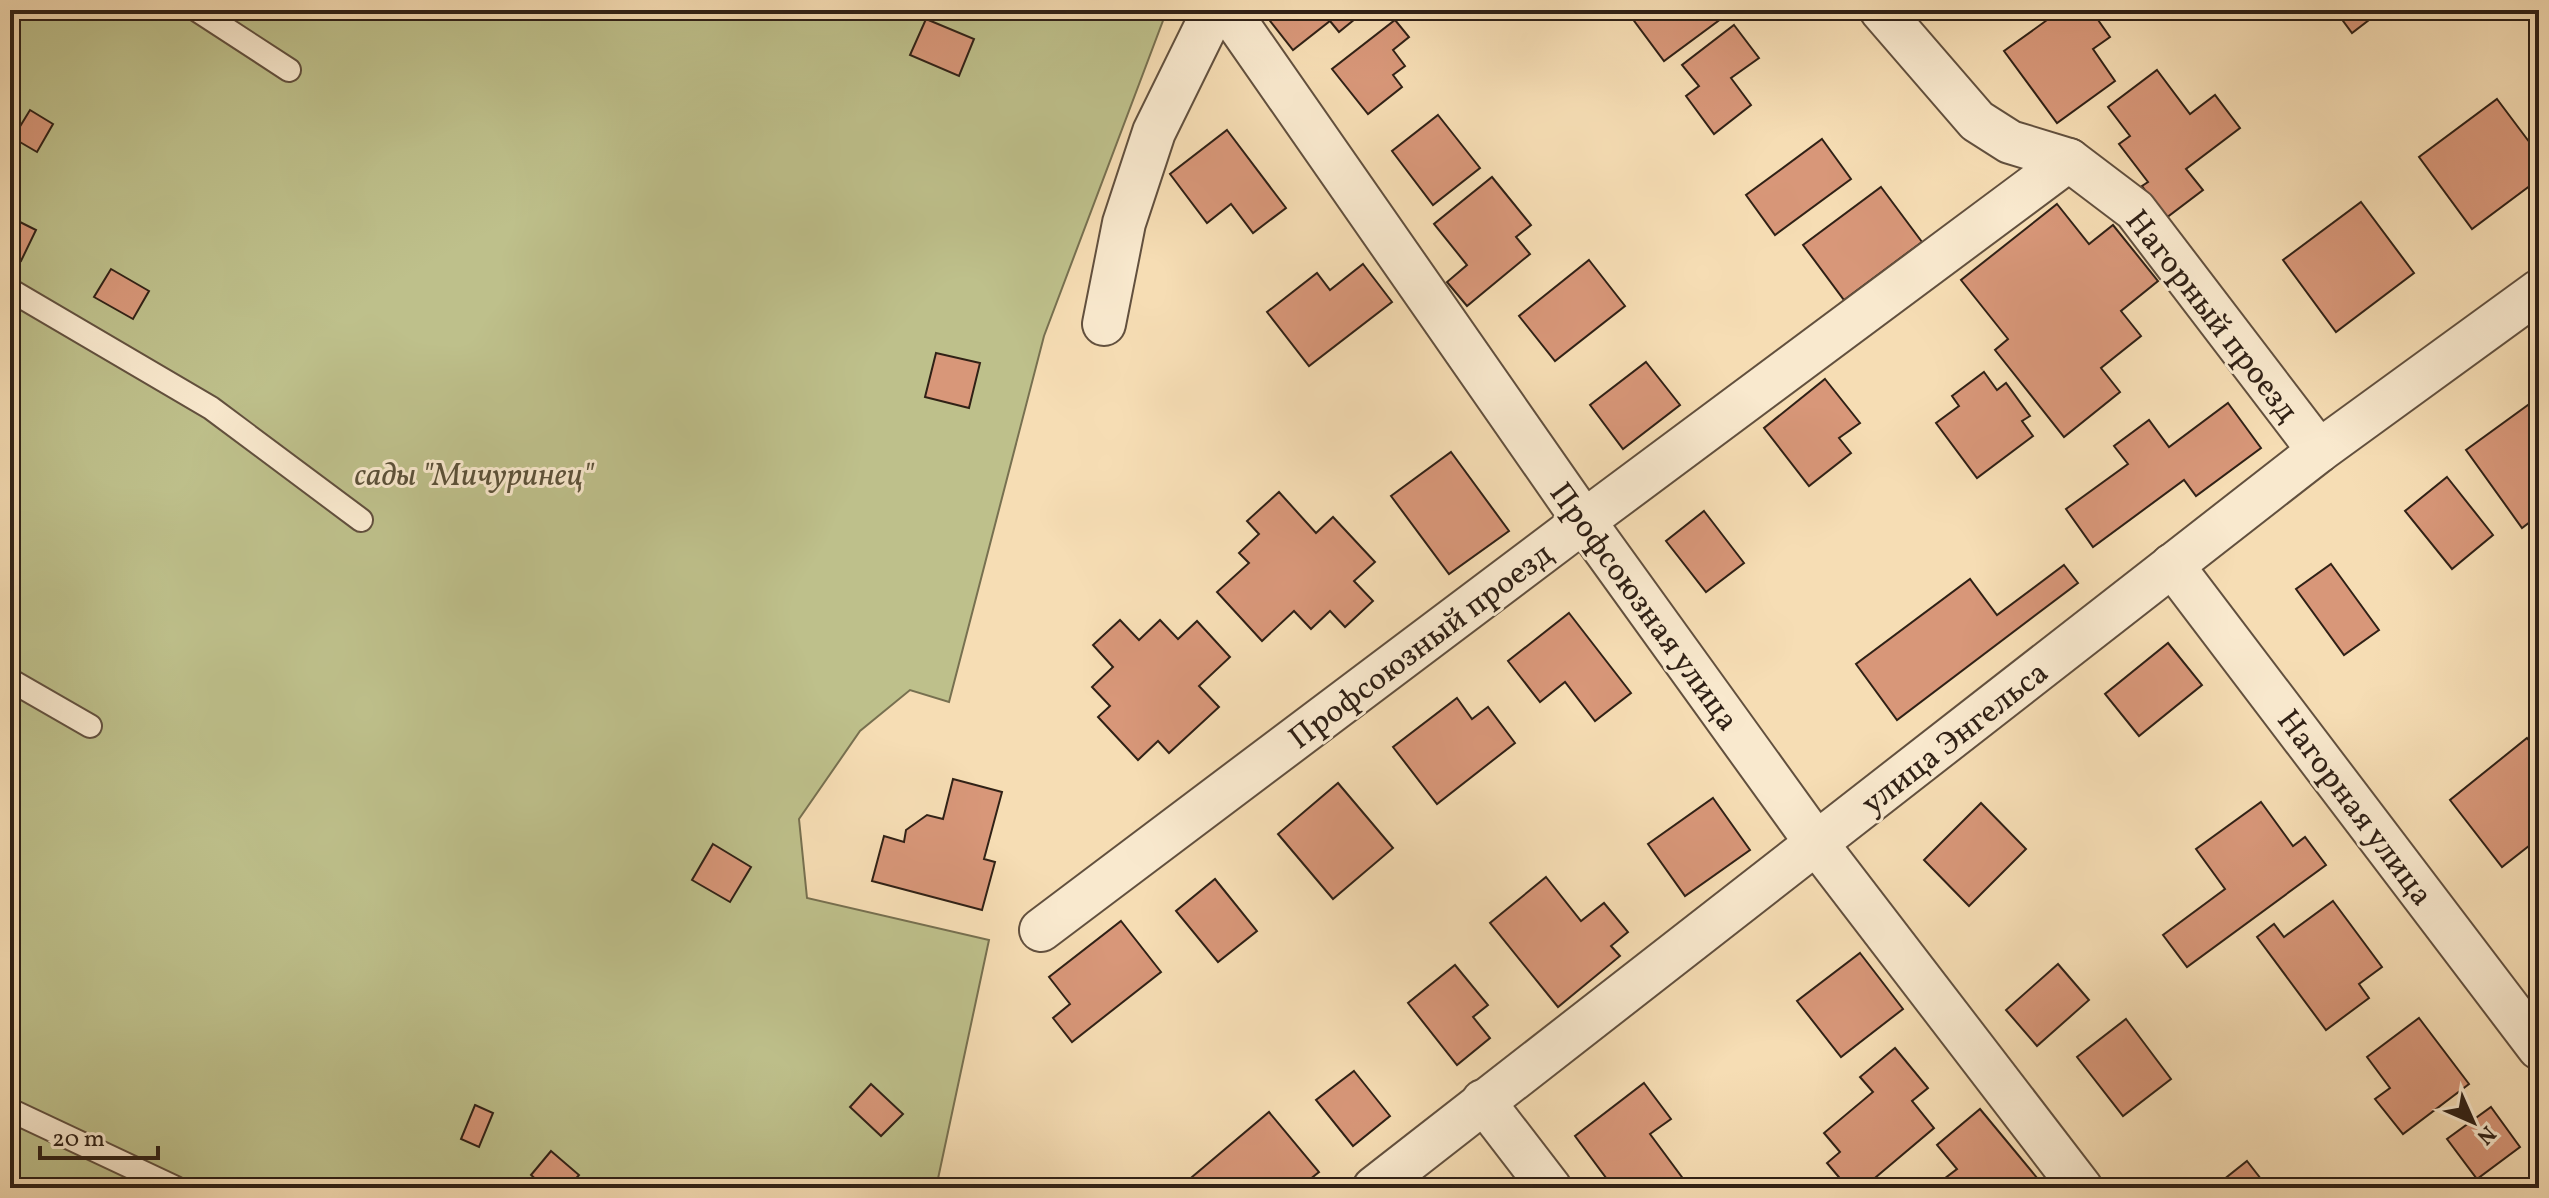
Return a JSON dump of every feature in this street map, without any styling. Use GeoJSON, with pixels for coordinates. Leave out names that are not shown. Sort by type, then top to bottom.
{"type":"FeatureCollection","features":[{"type":"Feature","properties":{"kind":"street"},"geometry":{"type":"LineString","coordinates":[[1104,324],[1124,223],[1154,132],[1214,10]]}},
{"type":"Feature","properties":{"kind":"street","name":"Профсоюзная улица"},"geometry":{"type":"LineString","coordinates":[[1228,10],[1584,521],[1817,844],[2081,1188]]}},
{"type":"Feature","properties":{"kind":"street","name":"Нагорный проезд"},"geometry":{"type":"LineString","coordinates":[[1881,10],[1977,121],[2010,142],[2069,160],[2135,210],[2319,451]]}},
{"type":"Feature","properties":{"kind":"street","name":"Профсоюзный проезд"},"geometry":{"type":"LineString","coordinates":[[1041,930],[2069,160]]}},
{"type":"Feature","properties":{"kind":"street","name":"улица Энгельса"},"geometry":{"type":"LineString","coordinates":[[1374,1188],[2319,451],[2539,291]]}},
{"type":"Feature","properties":{"kind":"street","name":"Нагорная улица"},"geometry":{"type":"LineString","coordinates":[[2172,565],[2539,1048]]}},
{"type":"Feature","properties":{"kind":"street"},"geometry":{"type":"LineString","coordinates":[[1483,1101],[1550,1188]]}},
{"type":"Feature","properties":{"kind":"lane"},"geometry":{"type":"LineString","coordinates":[[197,10],[289,70]]}},
{"type":"Feature","properties":{"kind":"lane"},"geometry":{"type":"LineString","coordinates":[[10,290],[211,408],[361,520]]}},
{"type":"Feature","properties":{"kind":"lane"},"geometry":{"type":"LineString","coordinates":[[10,680],[90,726]]}},
{"type":"Feature","properties":{"kind":"lane"},"geometry":{"type":"LineString","coordinates":[[10,1110],[176,1188]]}},
{"type":"Feature","properties":{"kind":"green space","name":"сады \"Мичуринец\""},"geometry":{"type":"Polygon","coordinates":[[[10,10],[1167,10],[1044,336],[949,702],[910,690],[860,731],[799,819],[807,898],[989,940],[936,1188],[10,1188],[10,10]]]}},
{"type":"Feature","properties":{"kind":"building"},"geometry":{"type":"Polygon","coordinates":[[[1366,10],[1339,32],[1330,21],[1293,50],[1263,12],[1366,10]]]}},
{"type":"Feature","properties":{"kind":"building"},"geometry":{"type":"Polygon","coordinates":[[[1626,10],[1733,10],[1664,61],[1626,10]]]}},
{"type":"Feature","properties":{"kind":"building"},"geometry":{"type":"Polygon","coordinates":[[[2061,10],[2091,10],[2110,37],[2093,49],[2115,81],[2057,123],[2004,51],[2061,10]]]}},
{"type":"Feature","properties":{"kind":"building"},"geometry":{"type":"Polygon","coordinates":[[[2335,10],[2382,10],[2352,33],[2335,10]]]}},
{"type":"Feature","properties":{"kind":"building"},"geometry":{"type":"Polygon","coordinates":[[[926,19],[974,39],[959,76],[910,55],[926,19]]]}},
{"type":"Feature","properties":{"kind":"building"},"geometry":{"type":"Polygon","coordinates":[[[1395,20],[1409,37],[1393,50],[1405,66],[1393,75],[1402,87],[1368,114],[1332,69],[1395,20]]]}},
{"type":"Feature","properties":{"kind":"building"},"geometry":{"type":"Polygon","coordinates":[[[1734,25],[1759,58],[1731,78],[1751,105],[1714,134],[1686,96],[1699,86],[1682,65],[1734,25]]]}},
{"type":"Feature","properties":{"kind":"building"},"geometry":{"type":"Polygon","coordinates":[[[2157,70],[2190,114],[2215,95],[2240,128],[2186,169],[2203,190],[2166,218],[2142,186],[2148,182],[2119,144],[2130,136],[2108,107],[2157,70]]]}},
{"type":"Feature","properties":{"kind":"building"},"geometry":{"type":"Polygon","coordinates":[[[2497,99],[2539,155],[2539,179],[2472,229],[2419,157],[2497,99]]]}},
{"type":"Feature","properties":{"kind":"building"},"geometry":{"type":"Polygon","coordinates":[[[30,110],[53,124],[37,152],[13,138],[30,110]]]}},
{"type":"Feature","properties":{"kind":"building"},"geometry":{"type":"Polygon","coordinates":[[[1438,115],[1480,168],[1433,205],[1392,151],[1438,115]]]}},
{"type":"Feature","properties":{"kind":"building"},"geometry":{"type":"Polygon","coordinates":[[[1227,130],[1286,208],[1253,233],[1231,204],[1207,223],[1170,174],[1227,130]]]}},
{"type":"Feature","properties":{"kind":"building"},"geometry":{"type":"Polygon","coordinates":[[[1822,139],[1851,179],[1775,235],[1746,195],[1822,139]]]}},
{"type":"Feature","properties":{"kind":"building"},"geometry":{"type":"Polygon","coordinates":[[[1492,177],[1531,225],[1516,237],[1530,254],[1467,306],[1447,282],[1467,265],[1434,224],[1492,177]]]}},
{"type":"Feature","properties":{"kind":"building"},"geometry":{"type":"Polygon","coordinates":[[[1881,187],[1922,242],[1844,300],[1803,245],[1881,187]]]}},
{"type":"Feature","properties":{"kind":"building"},"geometry":{"type":"Polygon","coordinates":[[[2361,202],[2414,273],[2336,332],[2283,260],[2361,202]]]}},
{"type":"Feature","properties":{"kind":"building"},"geometry":{"type":"Polygon","coordinates":[[[2057,204],[2089,244],[2113,225],[2158,281],[2121,311],[2141,336],[2101,368],[2120,392],[2064,437],[1995,350],[2008,339],[1961,280],[2057,204]]]}},
{"type":"Feature","properties":{"kind":"building"},"geometry":{"type":"Polygon","coordinates":[[[10,217],[36,230],[21,261],[10,256],[10,217]]]}},
{"type":"Feature","properties":{"kind":"building"},"geometry":{"type":"Polygon","coordinates":[[[1589,260],[1625,306],[1555,361],[1519,316],[1589,260]]]}},
{"type":"Feature","properties":{"kind":"building"},"geometry":{"type":"Polygon","coordinates":[[[1363,264],[1392,302],[1309,366],[1267,312],[1317,273],[1330,290],[1363,264]]]}},
{"type":"Feature","properties":{"kind":"building"},"geometry":{"type":"Polygon","coordinates":[[[111,269],[149,291],[133,319],[94,297],[111,269]]]}},
{"type":"Feature","properties":{"kind":"building"},"geometry":{"type":"Polygon","coordinates":[[[936,353],[980,363],[969,408],[925,397],[936,353]]]}},
{"type":"Feature","properties":{"kind":"building"},"geometry":{"type":"Polygon","coordinates":[[[1646,362],[1680,405],[1623,449],[1590,405],[1646,362]]]}},
{"type":"Feature","properties":{"kind":"building"},"geometry":{"type":"Polygon","coordinates":[[[1984,372],[1997,390],[2006,383],[2030,416],[2022,421],[2033,436],[1977,478],[1936,423],[1959,406],[1952,396],[1984,372]]]}},
{"type":"Feature","properties":{"kind":"building"},"geometry":{"type":"Polygon","coordinates":[[[1825,379],[1860,423],[1839,438],[1851,453],[1809,486],[1764,428],[1825,379]]]}},
{"type":"Feature","properties":{"kind":"building"},"geometry":{"type":"Polygon","coordinates":[[[2539,397],[2539,515],[2522,528],[2466,450],[2539,397]]]}},
{"type":"Feature","properties":{"kind":"building"},"geometry":{"type":"Polygon","coordinates":[[[2228,403],[2261,448],[2196,496],[2184,480],[2093,547],[2066,509],[2128,464],[2114,446],[2149,420],[2169,447],[2228,403]]]}},
{"type":"Feature","properties":{"kind":"building"},"geometry":{"type":"Polygon","coordinates":[[[1451,452],[1509,531],[1449,574],[1391,496],[1451,452]]]}},
{"type":"Feature","properties":{"kind":"building"},"geometry":{"type":"Polygon","coordinates":[[[2447,477],[2493,535],[2452,569],[2405,511],[2447,477]]]}},
{"type":"Feature","properties":{"kind":"building"},"geometry":{"type":"Polygon","coordinates":[[[1279,492],[1316,533],[1333,517],[1375,562],[1354,581],[1373,601],[1345,627],[1330,611],[1311,629],[1294,611],[1262,641],[1217,592],[1249,563],[1239,553],[1259,534],[1247,521],[1279,492]]]}},
{"type":"Feature","properties":{"kind":"building"},"geometry":{"type":"Polygon","coordinates":[[[1704,511],[1744,563],[1706,592],[1666,541],[1704,511]]]}},
{"type":"Feature","properties":{"kind":"building"},"geometry":{"type":"Polygon","coordinates":[[[2331,564],[2379,630],[2344,655],[2296,589],[2331,564]]]}},
{"type":"Feature","properties":{"kind":"building"},"geometry":{"type":"Polygon","coordinates":[[[2064,565],[2078,583],[1897,720],[1856,664],[1970,579],[1997,615],[2064,565]]]}},
{"type":"Feature","properties":{"kind":"building"},"geometry":{"type":"Polygon","coordinates":[[[1569,613],[1631,693],[1595,721],[1565,682],[1540,702],[1508,661],[1569,613]]]}},
{"type":"Feature","properties":{"kind":"building"},"geometry":{"type":"Polygon","coordinates":[[[1120,620],[1139,640],[1160,620],[1178,639],[1197,621],[1230,657],[1199,686],[1219,707],[1169,753],[1158,741],[1138,760],[1098,717],[1110,706],[1092,687],[1113,667],[1093,645],[1120,620]]]}},
{"type":"Feature","properties":{"kind":"building"},"geometry":{"type":"Polygon","coordinates":[[[2168,643],[2202,685],[2139,736],[2105,694],[2168,643]]]}},
{"type":"Feature","properties":{"kind":"building"},"geometry":{"type":"Polygon","coordinates":[[[1457,698],[1472,719],[1488,707],[1515,743],[1437,804],[1393,747],[1457,698]]]}},
{"type":"Feature","properties":{"kind":"building"},"geometry":{"type":"Polygon","coordinates":[[[2527,738],[2539,753],[2539,838],[2502,867],[2450,800],[2527,738]]]}},
{"type":"Feature","properties":{"kind":"building"},"geometry":{"type":"Polygon","coordinates":[[[953,779],[1002,792],[984,859],[995,862],[982,910],[872,881],[884,836],[904,842],[906,830],[927,815],[943,819],[953,779]]]}},
{"type":"Feature","properties":{"kind":"building"},"geometry":{"type":"Polygon","coordinates":[[[1338,783],[1393,848],[1333,899],[1278,834],[1338,783]]]}},
{"type":"Feature","properties":{"kind":"building"},"geometry":{"type":"Polygon","coordinates":[[[1713,798],[1750,850],[1685,896],[1648,844],[1713,798]]]}},
{"type":"Feature","properties":{"kind":"building"},"geometry":{"type":"Polygon","coordinates":[[[2261,802],[2293,846],[2305,837],[2326,865],[2187,967],[2163,935],[2225,889],[2196,849],[2261,802]]]}},
{"type":"Feature","properties":{"kind":"building"},"geometry":{"type":"Polygon","coordinates":[[[1981,803],[2026,849],[1969,906],[1924,860],[1981,803]]]}},
{"type":"Feature","properties":{"kind":"building"},"geometry":{"type":"Polygon","coordinates":[[[713,844],[751,867],[730,902],[692,880],[713,844]]]}},
{"type":"Feature","properties":{"kind":"building"},"geometry":{"type":"Polygon","coordinates":[[[1546,877],[1581,921],[1604,903],[1628,932],[1611,946],[1620,956],[1558,1007],[1490,923],[1546,877]]]}},
{"type":"Feature","properties":{"kind":"building"},"geometry":{"type":"Polygon","coordinates":[[[1215,879],[1257,931],[1218,962],[1176,911],[1215,879]]]}},
{"type":"Feature","properties":{"kind":"building"},"geometry":{"type":"Polygon","coordinates":[[[2333,901],[2382,967],[2359,984],[2369,998],[2326,1030],[2257,937],[2274,924],[2284,937],[2333,901]]]}},
{"type":"Feature","properties":{"kind":"building"},"geometry":{"type":"Polygon","coordinates":[[[1121,921],[1161,972],[1072,1042],[1053,1018],[1070,1004],[1049,977],[1121,921]]]}},
{"type":"Feature","properties":{"kind":"building"},"geometry":{"type":"Polygon","coordinates":[[[1860,953],[1903,1009],[1841,1057],[1797,1001],[1860,953]]]}},
{"type":"Feature","properties":{"kind":"building"},"geometry":{"type":"Polygon","coordinates":[[[2058,964],[2089,1000],[2037,1046],[2006,1010],[2058,964]]]}},
{"type":"Feature","properties":{"kind":"building"},"geometry":{"type":"Polygon","coordinates":[[[1455,965],[1488,1005],[1473,1017],[1490,1038],[1457,1065],[1408,1003],[1455,965]]]}},
{"type":"Feature","properties":{"kind":"building"},"geometry":{"type":"Polygon","coordinates":[[[2419,1018],[2469,1084],[2403,1134],[2375,1099],[2390,1088],[2367,1057],[2419,1018]]]}},
{"type":"Feature","properties":{"kind":"building"},"geometry":{"type":"Polygon","coordinates":[[[2126,1019],[2171,1079],[2123,1116],[2077,1057],[2126,1019]]]}},
{"type":"Feature","properties":{"kind":"building"},"geometry":{"type":"Polygon","coordinates":[[[1895,1048],[1928,1088],[1912,1101],[1934,1128],[1863,1188],[1848,1188],[1827,1163],[1840,1152],[1824,1133],[1873,1092],[1860,1077],[1895,1048]]]}},
{"type":"Feature","properties":{"kind":"building"},"geometry":{"type":"Polygon","coordinates":[[[1354,1071],[1390,1116],[1353,1146],[1316,1100],[1354,1071]]]}},
{"type":"Feature","properties":{"kind":"building"},"geometry":{"type":"Polygon","coordinates":[[[1644,1083],[1671,1119],[1650,1134],[1690,1188],[1610,1188],[1612,1186],[1575,1136],[1644,1083]]]}},
{"type":"Feature","properties":{"kind":"building"},"geometry":{"type":"Polygon","coordinates":[[[871,1084],[903,1114],[881,1136],[850,1107],[871,1084]]]}},
{"type":"Feature","properties":{"kind":"building"},"geometry":{"type":"Polygon","coordinates":[[[475,1105],[493,1113],[479,1147],[461,1139],[475,1105]]]}},
{"type":"Feature","properties":{"kind":"building"},"geometry":{"type":"Polygon","coordinates":[[[2491,1107],[2520,1147],[2477,1179],[2447,1139],[2491,1107]]]}},
{"type":"Feature","properties":{"kind":"building"},"geometry":{"type":"Polygon","coordinates":[[[1980,1109],[2038,1179],[2027,1188],[1945,1188],[1940,1182],[1957,1169],[1937,1145],[1980,1109]]]}},
{"type":"Feature","properties":{"kind":"building"},"geometry":{"type":"Polygon","coordinates":[[[1269,1112],[1319,1172],[1299,1188],[1179,1188],[1269,1112]]]}},
{"type":"Feature","properties":{"kind":"building"},"geometry":{"type":"Polygon","coordinates":[[[551,1151],[579,1175],[568,1188],[546,1188],[531,1175],[551,1151]]]}},
{"type":"Feature","properties":{"kind":"building"},"geometry":{"type":"Polygon","coordinates":[[[2247,1161],[2268,1188],[2213,1188],[2247,1161]]]}}]}
